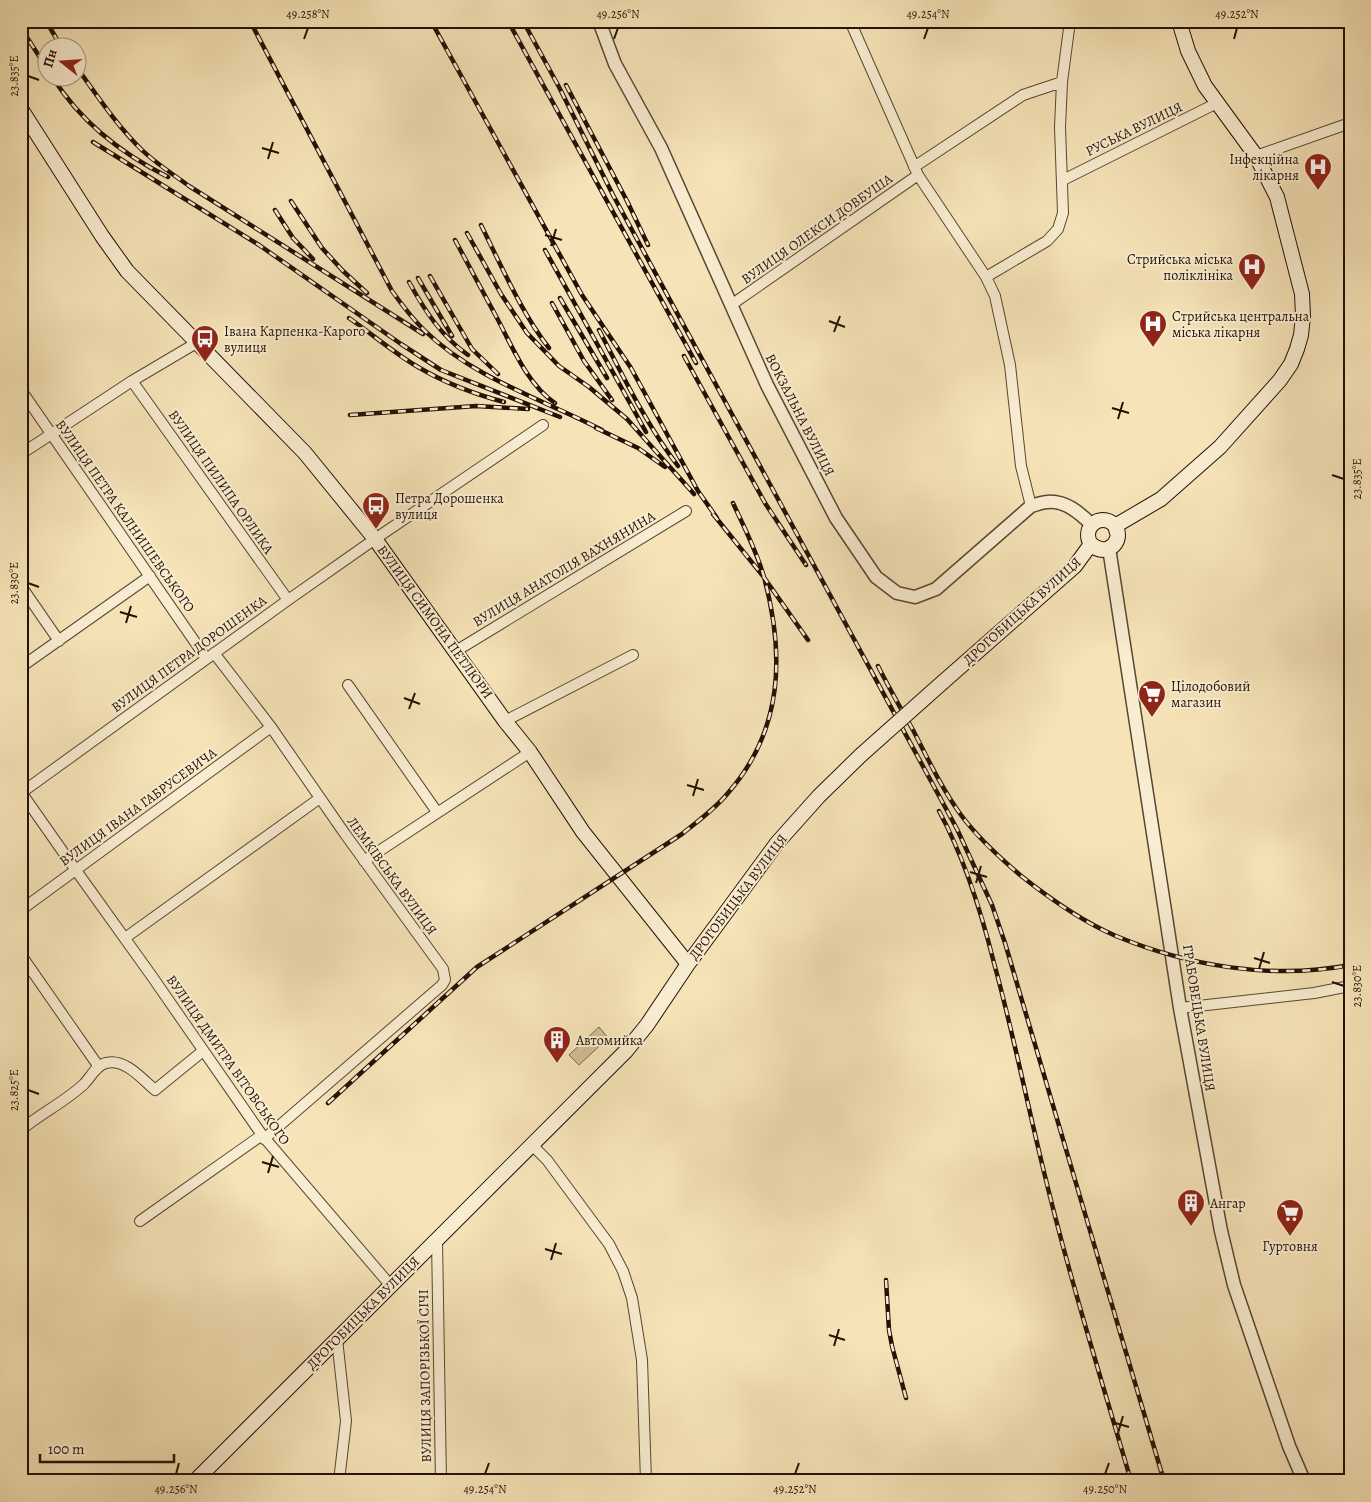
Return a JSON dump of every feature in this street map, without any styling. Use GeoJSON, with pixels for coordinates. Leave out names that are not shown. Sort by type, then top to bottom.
{"type":"FeatureCollection","features":[{"type":"Feature","properties":{"kind":"main road"},"geometry":{"type":"LineString","coordinates":[[1115,526],[1161,499],[1220,447],[1280,380],[1291,364],[1301,334],[1303,316],[1302,294],[1277,197],[1256,156],[1217,103],[1197,71],[1188,52],[1179,21]]}},
{"type":"Feature","properties":{"kind":"main road","name":"ВУЛИЦЯ СИМОНА ПЕТЛЮРИ"},"geometry":{"type":"LineString","coordinates":[[21,109],[102,236],[127,271],[305,453],[375,538],[505,721],[530,752],[583,832],[688,964]]}},
{"type":"Feature","properties":{"kind":"main road"},"geometry":{"type":"LineString","coordinates":[[1106,521],[1115,526],[1118,536],[1114,545],[1109,548],[1099,549],[1091,544],[1088,534],[1092,525],[1096,522],[1106,521]]}},
{"type":"Feature","properties":{"kind":"main road","name":"ДРОГОБИЦЬКА ВУЛИЦЯ"},"geometry":{"type":"LineString","coordinates":[[194,1481],[626,1051],[647,1025],[688,964],[792,825],[818,796],[861,755],[1075,566],[1091,544]]}},
{"type":"Feature","properties":{"kind":"street","name":"ВОКЗАЛЬНА ВУЛИЦЯ"},"geometry":{"type":"LineString","coordinates":[[599,21],[615,64],[661,148],[766,385],[836,518],[876,577],[896,594],[915,597],[936,589],[1031,506]]}},
{"type":"Feature","properties":{"kind":"street"},"geometry":{"type":"LineString","coordinates":[[850,21],[916,171],[986,277],[995,296],[1010,366],[1022,466],[1031,506],[1046,502],[1061,503],[1079,512],[1092,525]]}},
{"type":"Feature","properties":{"kind":"street"},"geometry":{"type":"LineString","coordinates":[[986,277],[1047,241],[1058,229],[1063,213],[1060,127],[1062,82],[1070,21]]}},
{"type":"Feature","properties":{"kind":"street","name":"ВУЛИЦЯ ОЛЕКСИ ДОВБУША"},"geometry":{"type":"LineString","coordinates":[[731,305],[1023,95],[1062,82]]}},
{"type":"Feature","properties":{"kind":"street","name":"РУСЬКА ВУЛИЦЯ"},"geometry":{"type":"LineString","coordinates":[[1063,180],[1217,103]]}},
{"type":"Feature","properties":{"kind":"street"},"geometry":{"type":"LineString","coordinates":[[1256,156],[1350,123]]}},
{"type":"Feature","properties":{"kind":"street"},"geometry":{"type":"LineString","coordinates":[[21,454],[132,381],[198,342]]}},
{"type":"Feature","properties":{"kind":"street","name":"ВУЛИЦЯ ПИЛИПА ОРЛИКА"},"geometry":{"type":"LineString","coordinates":[[132,381],[288,600]]}},
{"type":"Feature","properties":{"kind":"street","name":"ВУЛИЦЯ ПЕТРА КАЛНИШЕВСЬКОГО"},"geometry":{"type":"LineString","coordinates":[[21,390],[150,576],[210,655]]}},
{"type":"Feature","properties":{"kind":"street","name":"ВУЛИЦЯ ПЕТРА ДОРОШЕНКА"},"geometry":{"type":"LineString","coordinates":[[21,792],[375,538],[543,425]]}},
{"type":"Feature","properties":{"kind":"street","name":"ВУЛИЦЯ АНАТОЛІЯ ВАХНЯНИНА"},"geometry":{"type":"LineString","coordinates":[[456,651],[686,510]]}},
{"type":"Feature","properties":{"kind":"street","name":"ГРАБОВЕЦЬКА ВУЛИЦЯ"},"geometry":{"type":"LineString","coordinates":[[1109,548],[1180,1008],[1221,1231],[1234,1285],[1289,1446],[1304,1481]]}},
{"type":"Feature","properties":{"kind":"street"},"geometry":{"type":"LineString","coordinates":[[21,667],[150,576]]}},
{"type":"Feature","properties":{"kind":"street"},"geometry":{"type":"LineString","coordinates":[[21,586],[60,641]]}},
{"type":"Feature","properties":{"kind":"street","name":"ЛЕМКІВСЬКА ВУЛИЦЯ"},"geometry":{"type":"LineString","coordinates":[[210,655],[271,727],[364,861],[443,969],[445,980],[442,985],[263,1137]]}},
{"type":"Feature","properties":{"kind":"street"},"geometry":{"type":"LineString","coordinates":[[505,721],[633,655]]}},
{"type":"Feature","properties":{"kind":"street"},"geometry":{"type":"LineString","coordinates":[[348,685],[437,812]]}},
{"type":"Feature","properties":{"kind":"street","name":"ВУЛИЦЯ ІВАНА ГАБРУСЕВИЧА"},"geometry":{"type":"LineString","coordinates":[[21,910],[271,727]]}},
{"type":"Feature","properties":{"kind":"street"},"geometry":{"type":"LineString","coordinates":[[364,861],[530,752]]}},
{"type":"Feature","properties":{"kind":"street","name":"ВУЛИЦЯ ДМИТРА ВІТОВСЬКОГО"},"geometry":{"type":"LineString","coordinates":[[21,792],[263,1137],[391,1286]]}},
{"type":"Feature","properties":{"kind":"street"},"geometry":{"type":"LineString","coordinates":[[125,938],[320,798]]}},
{"type":"Feature","properties":{"kind":"street"},"geometry":{"type":"LineString","coordinates":[[21,955],[99,1067]]}},
{"type":"Feature","properties":{"kind":"street"},"geometry":{"type":"LineString","coordinates":[[1180,1008],[1314,993],[1350,986]]}},
{"type":"Feature","properties":{"kind":"street"},"geometry":{"type":"LineString","coordinates":[[21,1115],[25,1127],[83,1084],[99,1067],[106,1063],[116,1063],[128,1067],[155,1090],[203,1051]]}},
{"type":"Feature","properties":{"kind":"street"},"geometry":{"type":"LineString","coordinates":[[140,1221],[263,1137]]}},
{"type":"Feature","properties":{"kind":"street"},"geometry":{"type":"LineString","coordinates":[[532,1145],[548,1160],[609,1244],[623,1271],[632,1298],[642,1360],[646,1481]]}},
{"type":"Feature","properties":{"kind":"street","name":"ВУЛИЦЯ ЗАПОРІЗЬКОЇ СІЧІ"},"geometry":{"type":"LineString","coordinates":[[437,1240],[441,1481]]}},
{"type":"Feature","properties":{"kind":"street"},"geometry":{"type":"LineString","coordinates":[[338,1339],[346,1421],[339,1481]]}},
{"type":"Feature","properties":{"kind":"shaded area"},"geometry":{"type":"Polygon","coordinates":[[[599,1027],[608,1038],[579,1065],[569,1055],[599,1027]]]}},
{"type":"Feature","properties":{"kind":"railway"},"geometry":{"type":"LineString","coordinates":[[46,21],[56,38]]}},
{"type":"Feature","properties":{"kind":"railway"},"geometry":{"type":"LineString","coordinates":[[250,21],[392,291],[411,316],[443,347],[464,362],[486,375],[602,430]]}},
{"type":"Feature","properties":{"kind":"railway"},"geometry":{"type":"LineString","coordinates":[[431,21],[582,295],[631,368],[698,491],[717,518]]}},
{"type":"Feature","properties":{"kind":"railway"},"geometry":{"type":"LineString","coordinates":[[508,21],[696,363]]}},
{"type":"Feature","properties":{"kind":"railway"},"geometry":{"type":"LineString","coordinates":[[523,21],[559,87],[613,195],[957,829],[992,905],[1005,943],[1164,1481]]}},
{"type":"Feature","properties":{"kind":"railway"},"geometry":{"type":"LineString","coordinates":[[21,28],[38,54]]}},
{"type":"Feature","properties":{"kind":"railway"},"geometry":{"type":"LineString","coordinates":[[88,83],[125,132],[160,165],[189,186],[423,334]]}},
{"type":"Feature","properties":{"kind":"railway"},"geometry":{"type":"LineString","coordinates":[[566,85],[648,245]]}},
{"type":"Feature","properties":{"kind":"railway"},"geometry":{"type":"LineString","coordinates":[[60,88],[76,109],[104,135],[135,158],[168,177]]}},
{"type":"Feature","properties":{"kind":"railway"},"geometry":{"type":"LineString","coordinates":[[93,142],[259,245],[441,370],[560,417]]}},
{"type":"Feature","properties":{"kind":"railway"},"geometry":{"type":"LineString","coordinates":[[291,201],[322,248],[367,293]]}},
{"type":"Feature","properties":{"kind":"railway"},"geometry":{"type":"LineString","coordinates":[[275,210],[293,238],[313,259]]}},
{"type":"Feature","properties":{"kind":"railway"},"geometry":{"type":"LineString","coordinates":[[481,225],[521,305],[549,348]]}},
{"type":"Feature","properties":{"kind":"railway"},"geometry":{"type":"LineString","coordinates":[[467,233],[501,294],[527,333],[559,366],[589,387],[627,419],[694,494]]}},
{"type":"Feature","properties":{"kind":"railway"},"geometry":{"type":"LineString","coordinates":[[455,240],[521,364],[536,386],[555,403]]}},
{"type":"Feature","properties":{"kind":"railway"},"geometry":{"type":"LineString","coordinates":[[545,250],[646,432]]}},
{"type":"Feature","properties":{"kind":"railway"},"geometry":{"type":"LineString","coordinates":[[430,276],[472,349],[498,374]]}},
{"type":"Feature","properties":{"kind":"railway"},"geometry":{"type":"LineString","coordinates":[[418,278],[452,336]]}},
{"type":"Feature","properties":{"kind":"railway"},"geometry":{"type":"LineString","coordinates":[[409,282],[434,322],[458,348],[468,355]]}},
{"type":"Feature","properties":{"kind":"railway"},"geometry":{"type":"LineString","coordinates":[[560,298],[607,378]]}},
{"type":"Feature","properties":{"kind":"railway"},"geometry":{"type":"LineString","coordinates":[[552,303],[584,361],[612,400]]}},
{"type":"Feature","properties":{"kind":"railway"},"geometry":{"type":"LineString","coordinates":[[349,318],[400,356],[428,373],[460,387],[504,402]]}},
{"type":"Feature","properties":{"kind":"railway"},"geometry":{"type":"LineString","coordinates":[[599,330],[645,417],[678,466]]}},
{"type":"Feature","properties":{"kind":"railway"},"geometry":{"type":"LineString","coordinates":[[684,356],[765,503],[806,565]]}},
{"type":"Feature","properties":{"kind":"railway"},"geometry":{"type":"LineString","coordinates":[[350,415],[476,406],[528,409]]}},
{"type":"Feature","properties":{"kind":"railway"},"geometry":{"type":"LineString","coordinates":[[596,428],[638,448],[665,467]]}},
{"type":"Feature","properties":{"kind":"railway"},"geometry":{"type":"LineString","coordinates":[[328,1103],[477,967],[682,834],[718,804],[746,769],[760,744],[769,718],[774,691],[775,635],[764,577],[733,503]]}},
{"type":"Feature","properties":{"kind":"railway"},"geometry":{"type":"LineString","coordinates":[[713,514],[763,576],[808,640]]}},
{"type":"Feature","properties":{"kind":"railway"},"geometry":{"type":"LineString","coordinates":[[878,666],[941,784],[961,815],[1004,861],[1031,884],[1066,908],[1116,936],[1172,955],[1201,962],[1231,967],[1291,971],[1350,965]]}},
{"type":"Feature","properties":{"kind":"railway"},"geometry":{"type":"LineString","coordinates":[[939,811],[957,848],[984,924],[1064,1250],[1131,1481]]}},
{"type":"Feature","properties":{"kind":"railway"},"geometry":{"type":"LineString","coordinates":[[886,1280],[889,1330],[906,1398]]}},
{"type":"Feature","properties":{"kind":"place","name":"Інфекційна лікарня"},"geometry":{"type":"Point","coordinates":[1318,191]}},
{"type":"Feature","properties":{"kind":"place","name":"Стрийська міська поліклініка"},"geometry":{"type":"Point","coordinates":[1252,291]}},
{"type":"Feature","properties":{"kind":"place","name":"Стрийська центральна міська лікарня"},"geometry":{"type":"Point","coordinates":[1153,348]}},
{"type":"Feature","properties":{"kind":"place","name":"Івана Карпенка-Карого вулиця"},"geometry":{"type":"Point","coordinates":[205,363]}},
{"type":"Feature","properties":{"kind":"place","name":"Петра Дорошенка вулиця"},"geometry":{"type":"Point","coordinates":[376,530]}},
{"type":"Feature","properties":{"kind":"place","name":"Цілодобовий магазин"},"geometry":{"type":"Point","coordinates":[1152,718]}},
{"type":"Feature","properties":{"kind":"place","name":"Автомийка"},"geometry":{"type":"Point","coordinates":[557,1064]}},
{"type":"Feature","properties":{"kind":"place","name":"Ангар"},"geometry":{"type":"Point","coordinates":[1191,1227]}},
{"type":"Feature","properties":{"kind":"place","name":"Гуртовня"},"geometry":{"type":"Point","coordinates":[1290,1237]}}]}
